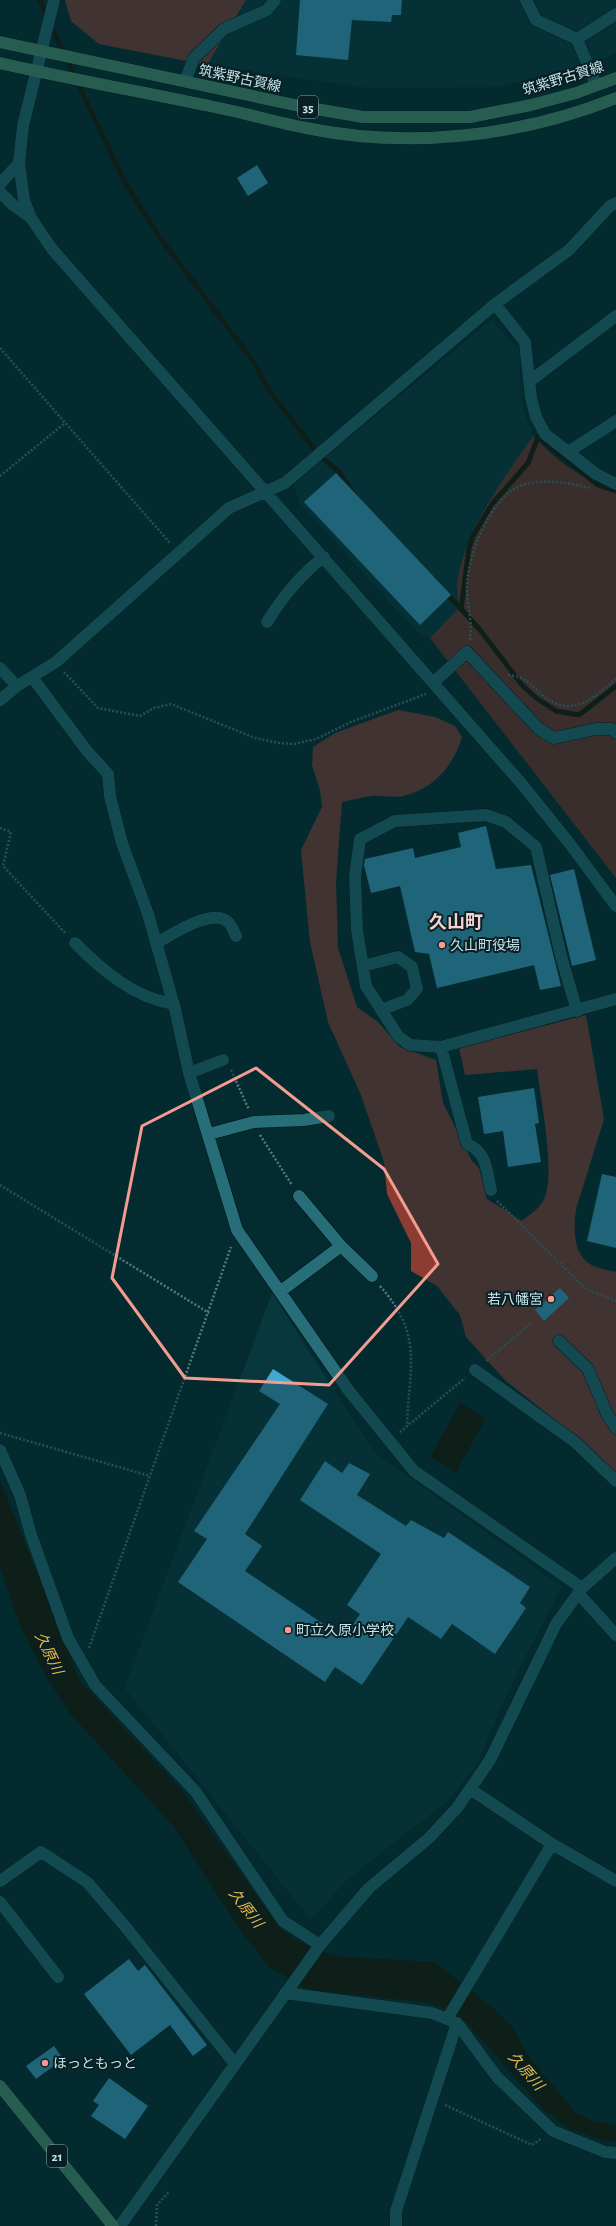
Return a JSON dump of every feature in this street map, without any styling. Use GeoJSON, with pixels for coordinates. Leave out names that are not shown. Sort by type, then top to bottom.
{"type":"FeatureCollection","features":[{"type":"Feature","properties":{"kind":"main road","name":"筑紫野古賀線"},"geometry":{"type":"LineString","coordinates":[[0,42],[304,107],[363,117],[470,117],[531,105],[576,93],[616,78]]}},
{"type":"Feature","properties":{"kind":"main road","name":"35"},"geometry":{"type":"LineString","coordinates":[[0,63],[239,112],[306,128],[379,138],[464,137],[542,122],[616,98]]}},
{"type":"Feature","properties":{"kind":"main road","name":"21"},"geometry":{"type":"LineString","coordinates":[[0,2086],[113,2226]]}},
{"type":"Feature","properties":{"kind":"street"},"geometry":{"type":"LineString","coordinates":[[54,0],[23,126],[19,163],[24,200],[31,218],[52,249],[521,783],[570,844],[616,906]]}},
{"type":"Feature","properties":{"kind":"street"},"geometry":{"type":"LineString","coordinates":[[185,81],[194,58],[224,29],[267,10],[275,0]]}},
{"type":"Feature","properties":{"kind":"street"},"geometry":{"type":"LineString","coordinates":[[526,0],[536,20],[577,39],[596,85]]}},
{"type":"Feature","properties":{"kind":"street"},"geometry":{"type":"LineString","coordinates":[[577,39],[616,14]]}},
{"type":"Feature","properties":{"kind":"street"},"geometry":{"type":"LineString","coordinates":[[0,184],[19,163]]}},
{"type":"Feature","properties":{"kind":"street"},"geometry":{"type":"LineString","coordinates":[[0,192],[13,206],[31,218]]}},
{"type":"Feature","properties":{"kind":"street"},"geometry":{"type":"LineString","coordinates":[[0,700],[17,686],[56,662],[229,508],[285,483],[495,304],[569,250],[610,206],[616,203]]}},
{"type":"Feature","properties":{"kind":"street"},"geometry":{"type":"LineString","coordinates":[[495,304],[525,342],[531,398],[536,417],[545,434],[596,474],[616,484]]}},
{"type":"Feature","properties":{"kind":"street"},"geometry":{"type":"LineString","coordinates":[[530,381],[616,316]]}},
{"type":"Feature","properties":{"kind":"street"},"geometry":{"type":"LineString","coordinates":[[568,452],[616,421]]}},
{"type":"Feature","properties":{"kind":"street"},"geometry":{"type":"LineString","coordinates":[[267,622],[276,607],[310,567],[324,557]]}},
{"type":"Feature","properties":{"kind":"street"},"geometry":{"type":"LineString","coordinates":[[437,686],[468,652],[539,729],[554,738],[596,729],[612,729],[616,733]]}},
{"type":"Feature","properties":{"kind":"street"},"geometry":{"type":"LineString","coordinates":[[0,668],[17,686]]}},
{"type":"Feature","properties":{"kind":"street"},"geometry":{"type":"LineString","coordinates":[[32,677],[87,752],[108,774],[110,796],[122,842],[148,914],[174,1004],[189,1073],[209,1134],[237,1230],[281,1291],[349,1391],[414,1471],[580,1590],[616,1635]]}},
{"type":"Feature","properties":{"kind":"street"},"geometry":{"type":"LineString","coordinates":[[577,1011],[561,956],[536,847],[506,822],[486,815],[395,821],[360,839],[355,877],[357,930],[366,986],[398,1036],[410,1045],[441,1047],[577,1011],[616,999]]}},
{"type":"Feature","properties":{"kind":"street"},"geometry":{"type":"LineString","coordinates":[[156,943],[198,921],[211,918],[221,918],[229,922],[236,936]]}},
{"type":"Feature","properties":{"kind":"street"},"geometry":{"type":"LineString","coordinates":[[75,943],[112,977],[162,1002],[174,1004]]}},
{"type":"Feature","properties":{"kind":"street"},"geometry":{"type":"LineString","coordinates":[[363,966],[398,957],[412,967],[417,989],[407,1000],[381,1010]]}},
{"type":"Feature","properties":{"kind":"street"},"geometry":{"type":"LineString","coordinates":[[441,1047],[467,1144],[477,1148],[483,1154],[491,1190]]}},
{"type":"Feature","properties":{"kind":"street"},"geometry":{"type":"LineString","coordinates":[[189,1073],[223,1060]]}},
{"type":"Feature","properties":{"kind":"street"},"geometry":{"type":"LineString","coordinates":[[209,1134],[254,1122],[304,1120],[329,1116]]}},
{"type":"Feature","properties":{"kind":"street"},"geometry":{"type":"LineString","coordinates":[[299,1196],[341,1246],[372,1276]]}},
{"type":"Feature","properties":{"kind":"street"},"geometry":{"type":"LineString","coordinates":[[281,1291],[341,1246]]}},
{"type":"Feature","properties":{"kind":"street"},"geometry":{"type":"LineString","coordinates":[[560,1341],[588,1369],[607,1414],[616,1428]]}},
{"type":"Feature","properties":{"kind":"street"},"geometry":{"type":"LineString","coordinates":[[475,1370],[575,1442],[616,1481]]}},
{"type":"Feature","properties":{"kind":"street"},"geometry":{"type":"LineString","coordinates":[[0,1450],[20,1495],[31,1535],[68,1638],[95,1686],[196,1792],[282,1921],[319,1947]]}},
{"type":"Feature","properties":{"kind":"street"},"geometry":{"type":"LineString","coordinates":[[120,2226],[319,1947],[369,1888],[428,1838],[457,1808],[490,1760],[556,1624],[580,1590],[616,1558]]}},
{"type":"Feature","properties":{"kind":"street"},"geometry":{"type":"LineString","coordinates":[[470,1789],[552,1844],[616,1881]]}},
{"type":"Feature","properties":{"kind":"street"},"geometry":{"type":"LineString","coordinates":[[396,2226],[396,2211],[432,2099],[452,2021],[469,1982],[552,1844]]}},
{"type":"Feature","properties":{"kind":"street"},"geometry":{"type":"LineString","coordinates":[[0,1881],[41,1852],[87,1882],[124,1925],[235,2064]]}},
{"type":"Feature","properties":{"kind":"street"},"geometry":{"type":"LineString","coordinates":[[0,1902],[58,1977]]}},
{"type":"Feature","properties":{"kind":"street"},"geometry":{"type":"LineString","coordinates":[[289,1989],[432,2013],[452,2021],[497,2077],[553,2131],[605,2152],[616,2153]]}},
{"type":"Feature","properties":{"kind":"path"},"geometry":{"type":"LineString","coordinates":[[0,348],[178,552]]}},
{"type":"Feature","properties":{"kind":"path"},"geometry":{"type":"LineString","coordinates":[[0,476],[66,423]]}},
{"type":"Feature","properties":{"kind":"path"},"geometry":{"type":"LineString","coordinates":[[468,652],[472,629],[468,609],[467,582],[476,544],[488,517],[505,497],[518,486],[541,482],[572,484],[592,488]]}},
{"type":"Feature","properties":{"kind":"path"},"geometry":{"type":"LineString","coordinates":[[56,662],[98,708],[140,716],[154,708],[171,704],[255,738],[278,743],[294,744],[316,739],[351,722],[437,686]]}},
{"type":"Feature","properties":{"kind":"path"},"geometry":{"type":"LineString","coordinates":[[496,681],[502,675],[518,676],[529,682],[542,695],[562,706],[577,706],[591,700],[616,679]]}},
{"type":"Feature","properties":{"kind":"path"},"geometry":{"type":"LineString","coordinates":[[0,828],[11,832],[3,866],[75,943]]}},
{"type":"Feature","properties":{"kind":"path"},"geometry":{"type":"LineString","coordinates":[[0,1185],[209,1313]]}},
{"type":"Feature","properties":{"kind":"path"},"geometry":{"type":"LineString","coordinates":[[491,1190],[495,1199],[586,1289],[616,1301]]}},
{"type":"Feature","properties":{"kind":"path"},"geometry":{"type":"LineString","coordinates":[[83,1664],[209,1313],[237,1230]]}},
{"type":"Feature","properties":{"kind":"path"},"geometry":{"type":"LineString","coordinates":[[372,1276],[394,1301],[405,1325],[411,1345],[413,1360],[407,1426]]}},
{"type":"Feature","properties":{"kind":"path"},"geometry":{"type":"LineString","coordinates":[[390,1440],[531,1323]]}},
{"type":"Feature","properties":{"kind":"path"},"geometry":{"type":"LineString","coordinates":[[0,1434],[150,1476]]}},
{"type":"Feature","properties":{"kind":"path"},"geometry":{"type":"LineString","coordinates":[[432,2099],[532,2145],[553,2131]]}},
{"type":"Feature","properties":{"kind":"path"},"geometry":{"type":"LineString","coordinates":[[156,2226],[157,2205],[169,2192]]}},
{"type":"Feature","properties":{"kind":"highlighted area"},"geometry":{"type":"Polygon","coordinates":[[[256,1068],[384,1169],[438,1264],[329,1385],[185,1378],[112,1278],[142,1126],[256,1068]]]}},
{"type":"Feature","properties":{"kind":"shaded area"},"geometry":{"type":"Polygon","coordinates":[[[65,0],[246,0],[207,65],[99,44],[71,21],[65,0]]]}},
{"type":"Feature","properties":{"kind":"shaded area"},"geometry":{"type":"Polygon","coordinates":[[[246,0],[616,0],[616,53],[598,60],[501,87],[370,88],[207,65],[246,0]]]}},
{"type":"Feature","properties":{"kind":"shaded area"},"geometry":{"type":"Polygon","coordinates":[[[492,320],[520,352],[520,384],[523,410],[533,436],[486,505],[467,543],[458,579],[459,608],[430,638],[421,636],[299,502],[294,483],[492,320]]]}},
{"type":"Feature","properties":{"kind":"shaded area"},"geometry":{"type":"Polygon","coordinates":[[[533,436],[551,454],[570,468],[591,480],[616,489],[616,878],[430,638],[459,608],[457,581],[470,539],[488,503],[533,436]]]}},
{"type":"Feature","properties":{"kind":"shaded area"},"geometry":{"type":"Polygon","coordinates":[[[398,710],[435,717],[455,726],[462,737],[448,767],[433,782],[424,788],[403,796],[372,796],[342,802],[336,882],[338,948],[357,1007],[378,1022],[400,1047],[436,1060],[443,1103],[472,1161],[479,1168],[487,1199],[522,1221],[541,1204],[545,1197],[548,1185],[548,1153],[537,1069],[465,1075],[459,1048],[586,1015],[604,1119],[576,1209],[575,1237],[579,1251],[587,1262],[597,1267],[616,1272],[616,1473],[593,1450],[506,1381],[466,1337],[460,1315],[437,1286],[411,1271],[411,1243],[387,1194],[384,1162],[361,1095],[328,1022],[310,942],[301,850],[322,807],[320,790],[312,765],[313,747],[335,733],[398,710]]]}},
{"type":"Feature","properties":{"kind":"shaded area"},"geometry":{"type":"Polygon","coordinates":[[[272,1293],[374,1452],[562,1587],[516,1674],[475,1767],[446,1802],[346,1880],[311,1920],[125,1688],[272,1293]]]}},
{"type":"Feature","properties":{"kind":"water"},"geometry":{"type":"Polygon","coordinates":[[[460,1403],[486,1418],[456,1473],[430,1457],[460,1403]]]}},
{"type":"Feature","properties":{"kind":"water","name":"久原川"},"geometry":{"type":"Polygon","coordinates":[[[0,1480],[80,1681],[182,1790],[279,1927],[294,1939],[333,1956],[435,1962],[492,2007],[511,2025],[530,2058],[576,2113],[595,2121],[616,2125],[616,2142],[608,2142],[569,2129],[544,2110],[466,2022],[450,2011],[430,2003],[309,1990],[269,1967],[243,1934],[172,1825],[71,1715],[43,1672],[20,1626],[0,1568],[0,1480]]]}},
{"type":"Feature","properties":{"kind":"building"},"geometry":{"type":"Polygon","coordinates":[[[300,0],[402,0],[401,15],[392,15],[391,22],[352,20],[348,60],[296,55],[300,0]]]}},
{"type":"Feature","properties":{"kind":"building"},"geometry":{"type":"Polygon","coordinates":[[[257,165],[268,183],[248,196],[237,178],[257,165]]]}},
{"type":"Feature","properties":{"kind":"building"},"geometry":{"type":"Polygon","coordinates":[[[336,473],[451,595],[420,625],[304,502],[336,473]]]}},
{"type":"Feature","properties":{"kind":"building"},"geometry":{"type":"Polygon","coordinates":[[[486,826],[496,869],[531,865],[561,986],[540,990],[534,965],[437,988],[429,954],[415,952],[400,886],[371,893],[364,865],[365,859],[413,848],[415,858],[461,847],[458,833],[486,826]]]}},
{"type":"Feature","properties":{"kind":"building"},"geometry":{"type":"Polygon","coordinates":[[[574,869],[596,960],[572,966],[550,875],[574,869]]]}},
{"type":"Feature","properties":{"kind":"building"},"geometry":{"type":"Polygon","coordinates":[[[534,1088],[539,1123],[535,1124],[541,1162],[508,1167],[503,1131],[484,1134],[478,1097],[534,1088]]]}},
{"type":"Feature","properties":{"kind":"building"},"geometry":{"type":"Polygon","coordinates":[[[602,1174],[616,1177],[616,1248],[587,1241],[602,1174]]]}},
{"type":"Feature","properties":{"kind":"building"},"geometry":{"type":"Polygon","coordinates":[[[560,1288],[569,1298],[544,1321],[535,1310],[560,1288]]]}},
{"type":"Feature","properties":{"kind":"building"},"geometry":{"type":"Polygon","coordinates":[[[273,1369],[328,1404],[245,1534],[262,1546],[245,1571],[344,1638],[360,1614],[347,1605],[381,1554],[300,1500],[325,1461],[342,1473],[349,1463],[370,1474],[357,1495],[406,1526],[411,1520],[444,1538],[448,1532],[530,1587],[520,1603],[526,1608],[495,1654],[452,1624],[441,1639],[408,1617],[362,1685],[335,1667],[325,1682],[178,1582],[207,1539],[194,1531],[280,1404],[259,1391],[273,1369]]]}},
{"type":"Feature","properties":{"kind":"building"},"geometry":{"type":"Polygon","coordinates":[[[129,1959],[138,1971],[145,1965],[207,2045],[193,2056],[170,2025],[131,2055],[84,1994],[129,1959]]]}},
{"type":"Feature","properties":{"kind":"building","name":"ほっともっと"},"geometry":{"type":"Polygon","coordinates":[[[54,2046],[63,2059],[36,2079],[26,2066],[54,2046]]]}},
{"type":"Feature","properties":{"kind":"building"},"geometry":{"type":"Polygon","coordinates":[[[109,2078],[148,2106],[125,2139],[91,2116],[99,2105],[93,2101],[109,2078]]]}},
{"type":"Feature","properties":{"kind":"waterway"},"geometry":{"type":"LineString","coordinates":[[40,0],[47,17]]}},
{"type":"Feature","properties":{"kind":"waterway"},"geometry":{"type":"LineString","coordinates":[[50,24],[125,183],[161,239],[253,361],[270,392],[318,454],[339,472],[353,493]]}},
{"type":"Feature","properties":{"kind":"waterway"},"geometry":{"type":"LineString","coordinates":[[461,609],[469,548],[473,536],[492,504],[528,463],[538,437],[598,485],[616,491]]}},
{"type":"Feature","properties":{"kind":"waterway"},"geometry":{"type":"LineString","coordinates":[[443,594],[453,600],[481,631],[522,685],[536,698],[556,711],[579,715],[616,686]]}},
{"type":"Feature","properties":{"kind":"place","name":"久山町役場"},"geometry":{"type":"Point","coordinates":[442,945]}},
{"type":"Feature","properties":{"kind":"place","name":"若八幡宮"},"geometry":{"type":"Point","coordinates":[551,1299]}},
{"type":"Feature","properties":{"kind":"place","name":"町立久原小学校"},"geometry":{"type":"Point","coordinates":[288,1630]}},
{"type":"Feature","properties":{"kind":"place","name":"ほっともっと"},"geometry":{"type":"Point","coordinates":[45,2063]}},
{"type":"Feature","properties":{"kind":"district","name":"久山町"},"geometry":{"type":"Point","coordinates":[456,922]}}]}
